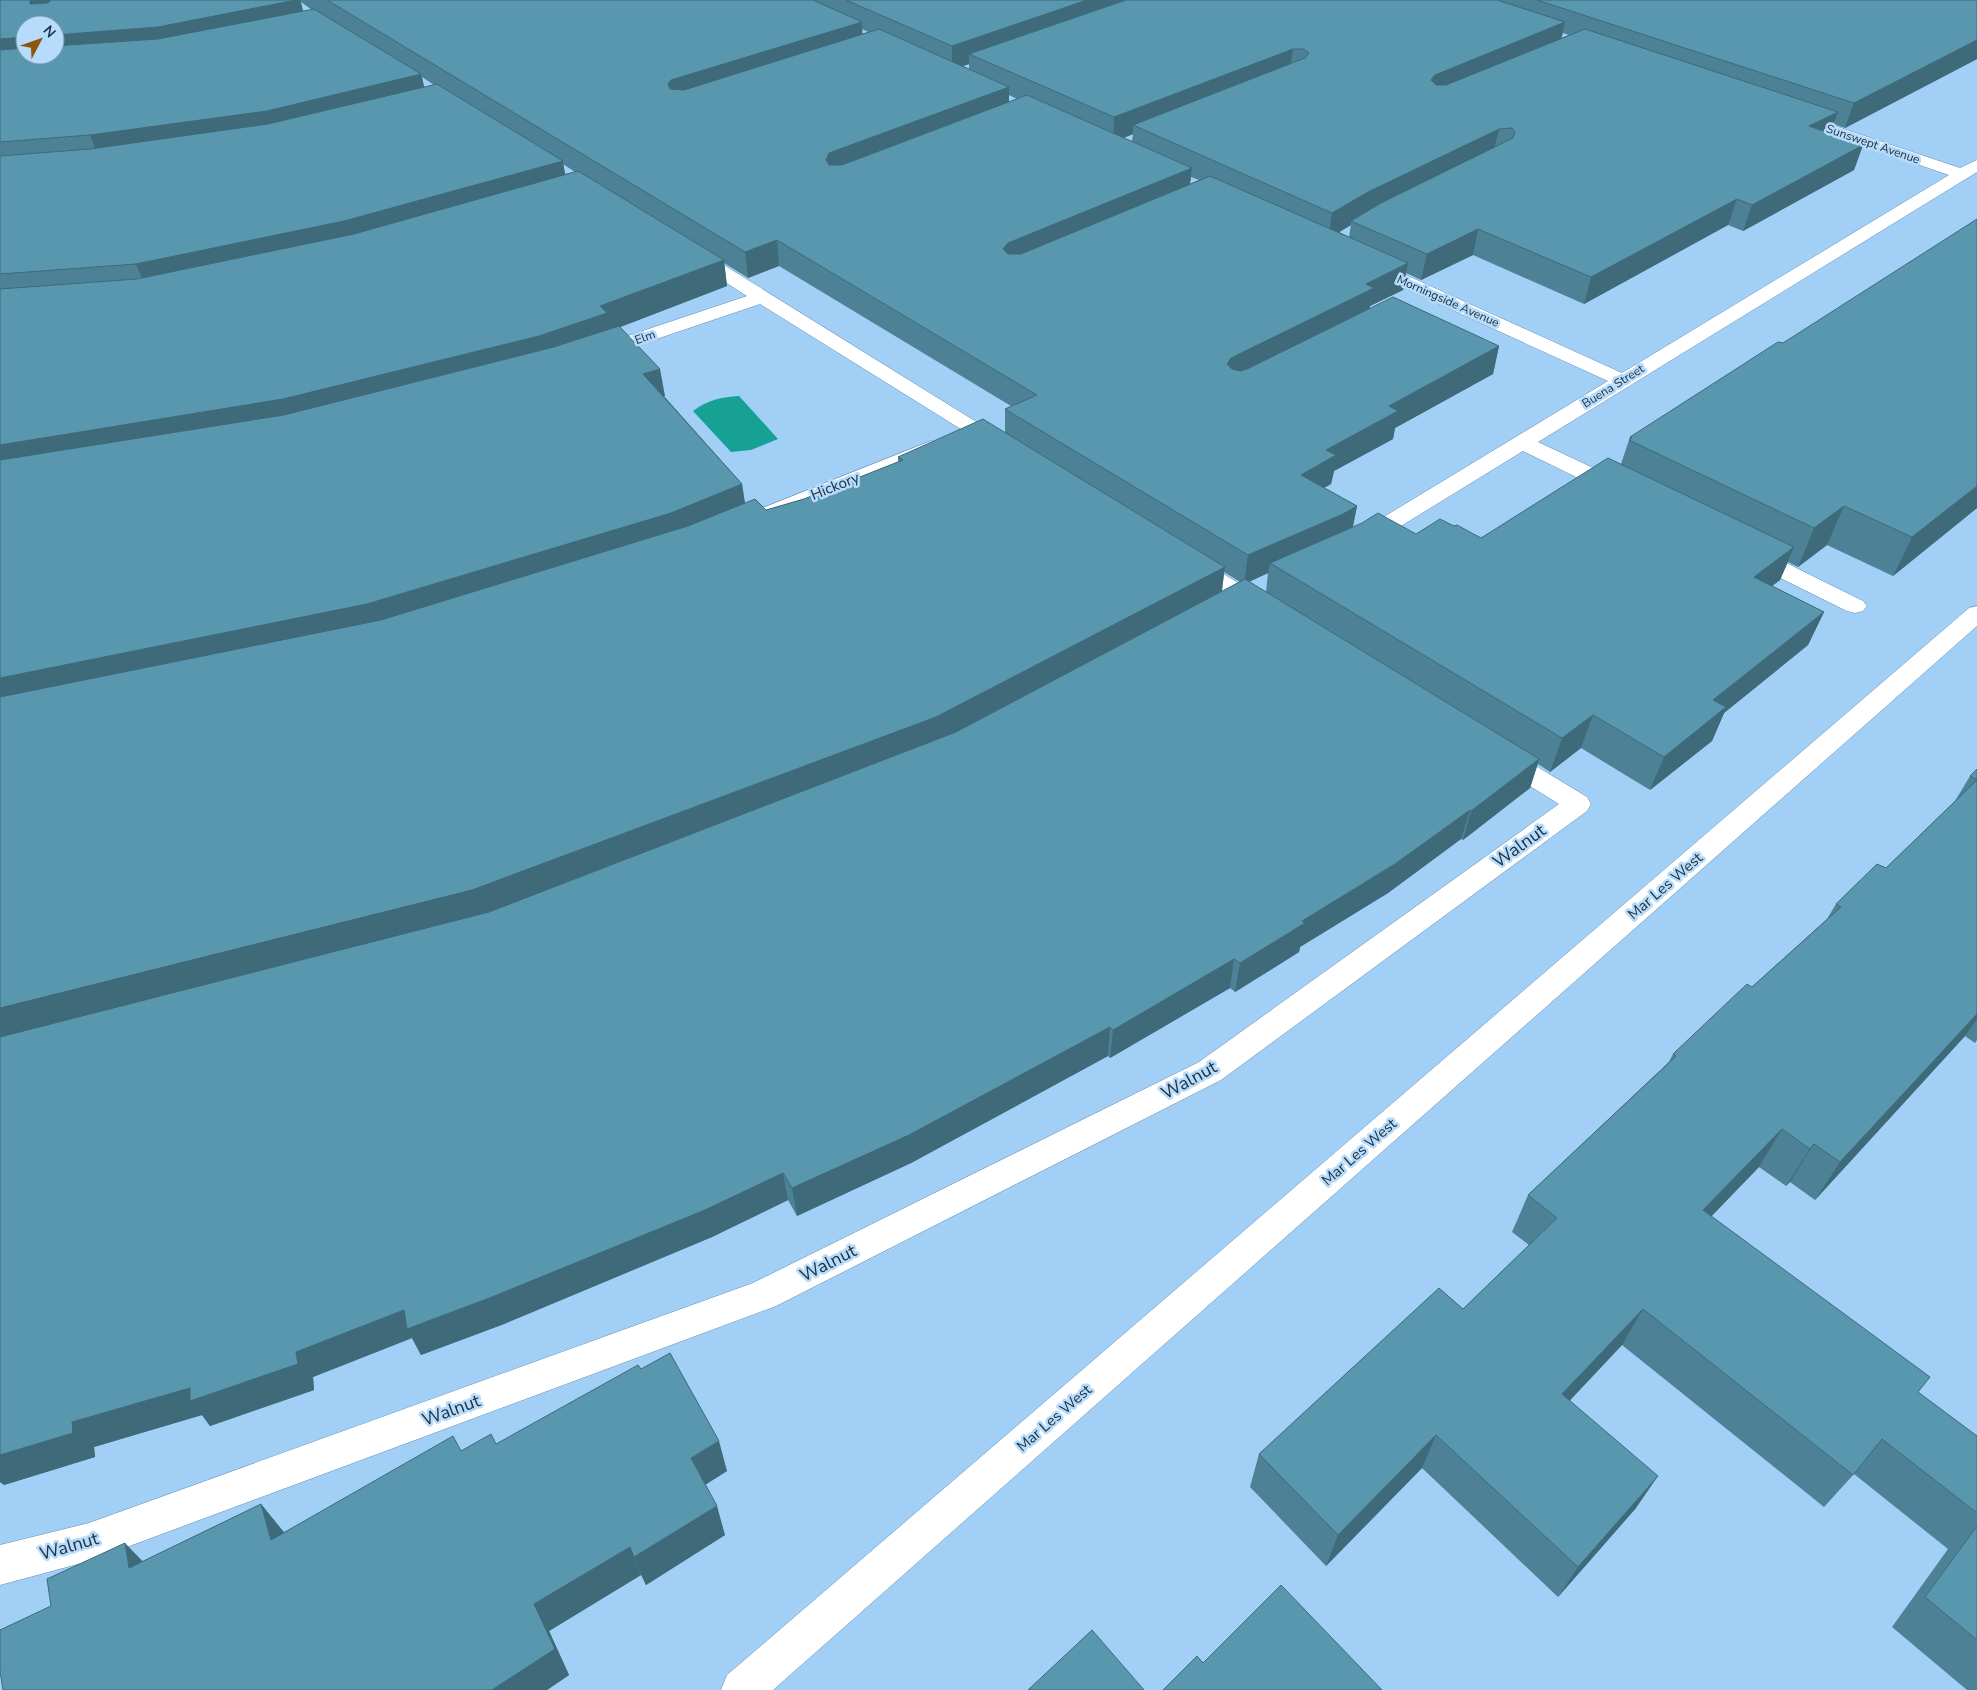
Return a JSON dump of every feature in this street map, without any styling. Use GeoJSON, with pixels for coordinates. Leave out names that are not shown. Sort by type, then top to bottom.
{"type":"FeatureCollection","features":[{"type":"Feature","properties":{"kind":"street","name":"Sunswept Avenue"},"geometry":{"type":"LineString","coordinates":[[1784,114],[1970,169]]}},
{"type":"Feature","properties":{"kind":"street","name":"Buena Street"},"geometry":{"type":"LineString","coordinates":[[1356,544],[1970,169]]}},
{"type":"Feature","properties":{"kind":"street"},"geometry":{"type":"LineString","coordinates":[[678,245],[1016,455]]}},
{"type":"Feature","properties":{"kind":"street","name":"Morningside Avenue"},"geometry":{"type":"LineString","coordinates":[[1355,259],[1622,380]]}},
{"type":"Feature","properties":{"kind":"street"},"geometry":{"type":"LineString","coordinates":[[1412,302],[1430,293]]}},
{"type":"Feature","properties":{"kind":"street","name":"Elm"},"geometry":{"type":"LineString","coordinates":[[579,359],[762,297]]}},
{"type":"Feature","properties":{"kind":"street","name":"Hickory"},"geometry":{"type":"LineString","coordinates":[[748,522],[974,429]]}},
{"type":"Feature","properties":{"kind":"street"},"geometry":{"type":"LineString","coordinates":[[1522,442],[1634,496]]}},
{"type":"Feature","properties":{"kind":"street"},"geometry":{"type":"LineString","coordinates":[[1731,544],[1855,606]]}},
{"type":"Feature","properties":{"kind":"street"},"geometry":{"type":"LineString","coordinates":[[1175,554],[1284,622]]}},
{"type":"Feature","properties":{"kind":"street"},"geometry":{"type":"LineString","coordinates":[[1216,610],[1268,584]]}},
{"type":"Feature","properties":{"kind":"street","name":"Mar Les West"},"geometry":{"type":"LineString","coordinates":[[742,1690],[1977,613]]}},
{"type":"Feature","properties":{"kind":"street","name":"Walnut"},"geometry":{"type":"LineString","coordinates":[[0,1566],[89,1542],[764,1295],[1210,1071],[1578,804],[1485,747]]}},
{"type":"Feature","properties":{"kind":"shaded area"},"geometry":{"type":"Polygon","coordinates":[[[739,396],[778,439],[751,450],[731,452],[693,411],[715,400],[739,396]]]}},
{"type":"Feature","properties":{"kind":"building"},"geometry":{"type":"Polygon","coordinates":[[[0,0],[31,0],[30,4],[48,3],[51,0],[296,0],[158,27],[65,34],[65,15],[15,15],[15,38],[0,39],[0,0]]]}},
{"type":"Feature","properties":{"kind":"building"},"geometry":{"type":"Polygon","coordinates":[[[327,0],[813,0],[862,22],[671,80],[668,84],[670,89],[684,90],[879,29],[1009,87],[829,153],[826,160],[829,165],[842,165],[1027,95],[1192,168],[1008,243],[1003,249],[1008,254],[1021,254],[1210,176],[1408,263],[1366,284],[1374,288],[1231,358],[1227,364],[1232,369],[1240,371],[1247,369],[1393,297],[1499,346],[1389,406],[1398,411],[1326,450],[1336,455],[1301,475],[1357,506],[1343,514],[1248,555],[1005,409],[1037,395],[777,240],[745,252],[327,0]]]}},
{"type":"Feature","properties":{"kind":"building"},"geometry":{"type":"Polygon","coordinates":[[[846,0],[1087,0],[952,46],[846,0]]]}},
{"type":"Feature","properties":{"kind":"building"},"geometry":{"type":"Polygon","coordinates":[[[1126,0],[1497,0],[1565,22],[1435,75],[1431,80],[1436,85],[1446,85],[1585,29],[1838,112],[1809,126],[1863,145],[1752,205],[1737,199],[1591,277],[1478,229],[1427,254],[1351,221],[1381,203],[1513,138],[1515,132],[1512,128],[1499,129],[1368,192],[1332,213],[1133,125],[1305,58],[1309,53],[1304,49],[1293,49],[1114,117],[969,54],[1126,0]]]}},
{"type":"Feature","properties":{"kind":"building"},"geometry":{"type":"Polygon","coordinates":[[[1537,0],[1977,0],[1977,40],[1854,103],[1537,0]]]}},
{"type":"Feature","properties":{"kind":"building"},"geometry":{"type":"Polygon","coordinates":[[[314,9],[421,74],[267,111],[90,135],[0,142],[0,50],[15,49],[15,65],[65,65],[65,45],[158,39],[314,9]]]}},
{"type":"Feature","properties":{"kind":"building"},"geometry":{"type":"Polygon","coordinates":[[[437,84],[563,161],[344,221],[136,264],[0,274],[0,156],[90,149],[268,124],[437,84]]]}},
{"type":"Feature","properties":{"kind":"building"},"geometry":{"type":"Polygon","coordinates":[[[578,171],[724,260],[600,306],[607,313],[539,336],[283,399],[0,445],[0,289],[137,279],[354,234],[578,171]]]}},
{"type":"Feature","properties":{"kind":"building"},"geometry":{"type":"Polygon","coordinates":[[[1977,219],[1977,486],[1912,537],[1844,506],[1814,528],[1629,440],[1632,438],[1630,437],[1778,342],[1783,343],[1977,219]]]}},
{"type":"Feature","properties":{"kind":"building"},"geometry":{"type":"Polygon","coordinates":[[[619,326],[660,369],[643,374],[742,484],[671,513],[367,604],[0,678],[0,460],[284,415],[554,347],[619,326]]]}},
{"type":"Feature","properties":{"kind":"building"},"geometry":{"type":"Polygon","coordinates":[[[983,419],[1225,567],[936,717],[472,890],[0,1008],[0,697],[381,620],[688,526],[755,499],[766,510],[804,499],[903,460],[898,457],[983,419]]]}},
{"type":"Feature","properties":{"kind":"building"},"geometry":{"type":"Polygon","coordinates":[[[1608,458],[1794,547],[1754,577],[1824,612],[1713,700],[1726,707],[1664,757],[1593,715],[1562,738],[1270,563],[1362,523],[1378,513],[1416,534],[1440,519],[1454,526],[1457,525],[1481,538],[1608,458]]]}},
{"type":"Feature","properties":{"kind":"building"},"geometry":{"type":"Polygon","coordinates":[[[1245,579],[1539,759],[1471,811],[1395,864],[1302,921],[1305,923],[1240,963],[1234,959],[1113,1030],[1110,1027],[909,1135],[792,1188],[783,1173],[705,1210],[492,1297],[407,1329],[404,1310],[296,1352],[298,1364],[190,1401],[190,1388],[72,1422],[73,1433],[0,1455],[0,1037],[489,912],[956,732],[1245,579]]]}},
{"type":"Feature","properties":{"kind":"building"},"geometry":{"type":"Polygon","coordinates":[[[1977,769],[1977,780],[1970,776],[1977,769]]]}},
{"type":"Feature","properties":{"kind":"building"},"geometry":{"type":"Polygon","coordinates":[[[1977,780],[1977,1014],[1840,1162],[1814,1144],[1810,1149],[1782,1129],[1703,1210],[1930,1377],[1918,1392],[1977,1436],[1977,1513],[1882,1439],[1853,1475],[1643,1309],[1562,1394],[1658,1476],[1578,1567],[1436,1435],[1338,1535],[1259,1454],[1439,1288],[1463,1309],[1557,1218],[1528,1195],[1676,1056],[1673,1054],[1747,984],[1752,987],[1841,907],[1836,904],[1877,864],[1886,868],[1977,780]]]}},
{"type":"Feature","properties":{"kind":"building"},"geometry":{"type":"Polygon","coordinates":[[[670,1353],[719,1441],[691,1458],[717,1506],[634,1557],[630,1547],[534,1604],[555,1649],[492,1690],[3,1690],[0,1671],[0,1630],[51,1606],[47,1579],[125,1543],[129,1568],[261,1504],[271,1540],[453,1436],[461,1451],[491,1434],[496,1444],[638,1365],[641,1369],[670,1353]]]}},
{"type":"Feature","properties":{"kind":"building"},"geometry":{"type":"Polygon","coordinates":[[[1977,1526],[1977,1640],[1925,1597],[1977,1526]]]}},
{"type":"Feature","properties":{"kind":"building"},"geometry":{"type":"Polygon","coordinates":[[[1281,1585],[1382,1690],[1163,1690],[1197,1656],[1203,1663],[1281,1585]]]}},
{"type":"Feature","properties":{"kind":"building"},"geometry":{"type":"Polygon","coordinates":[[[1092,1630],[1144,1690],[1028,1690],[1092,1630]]]}}]}
